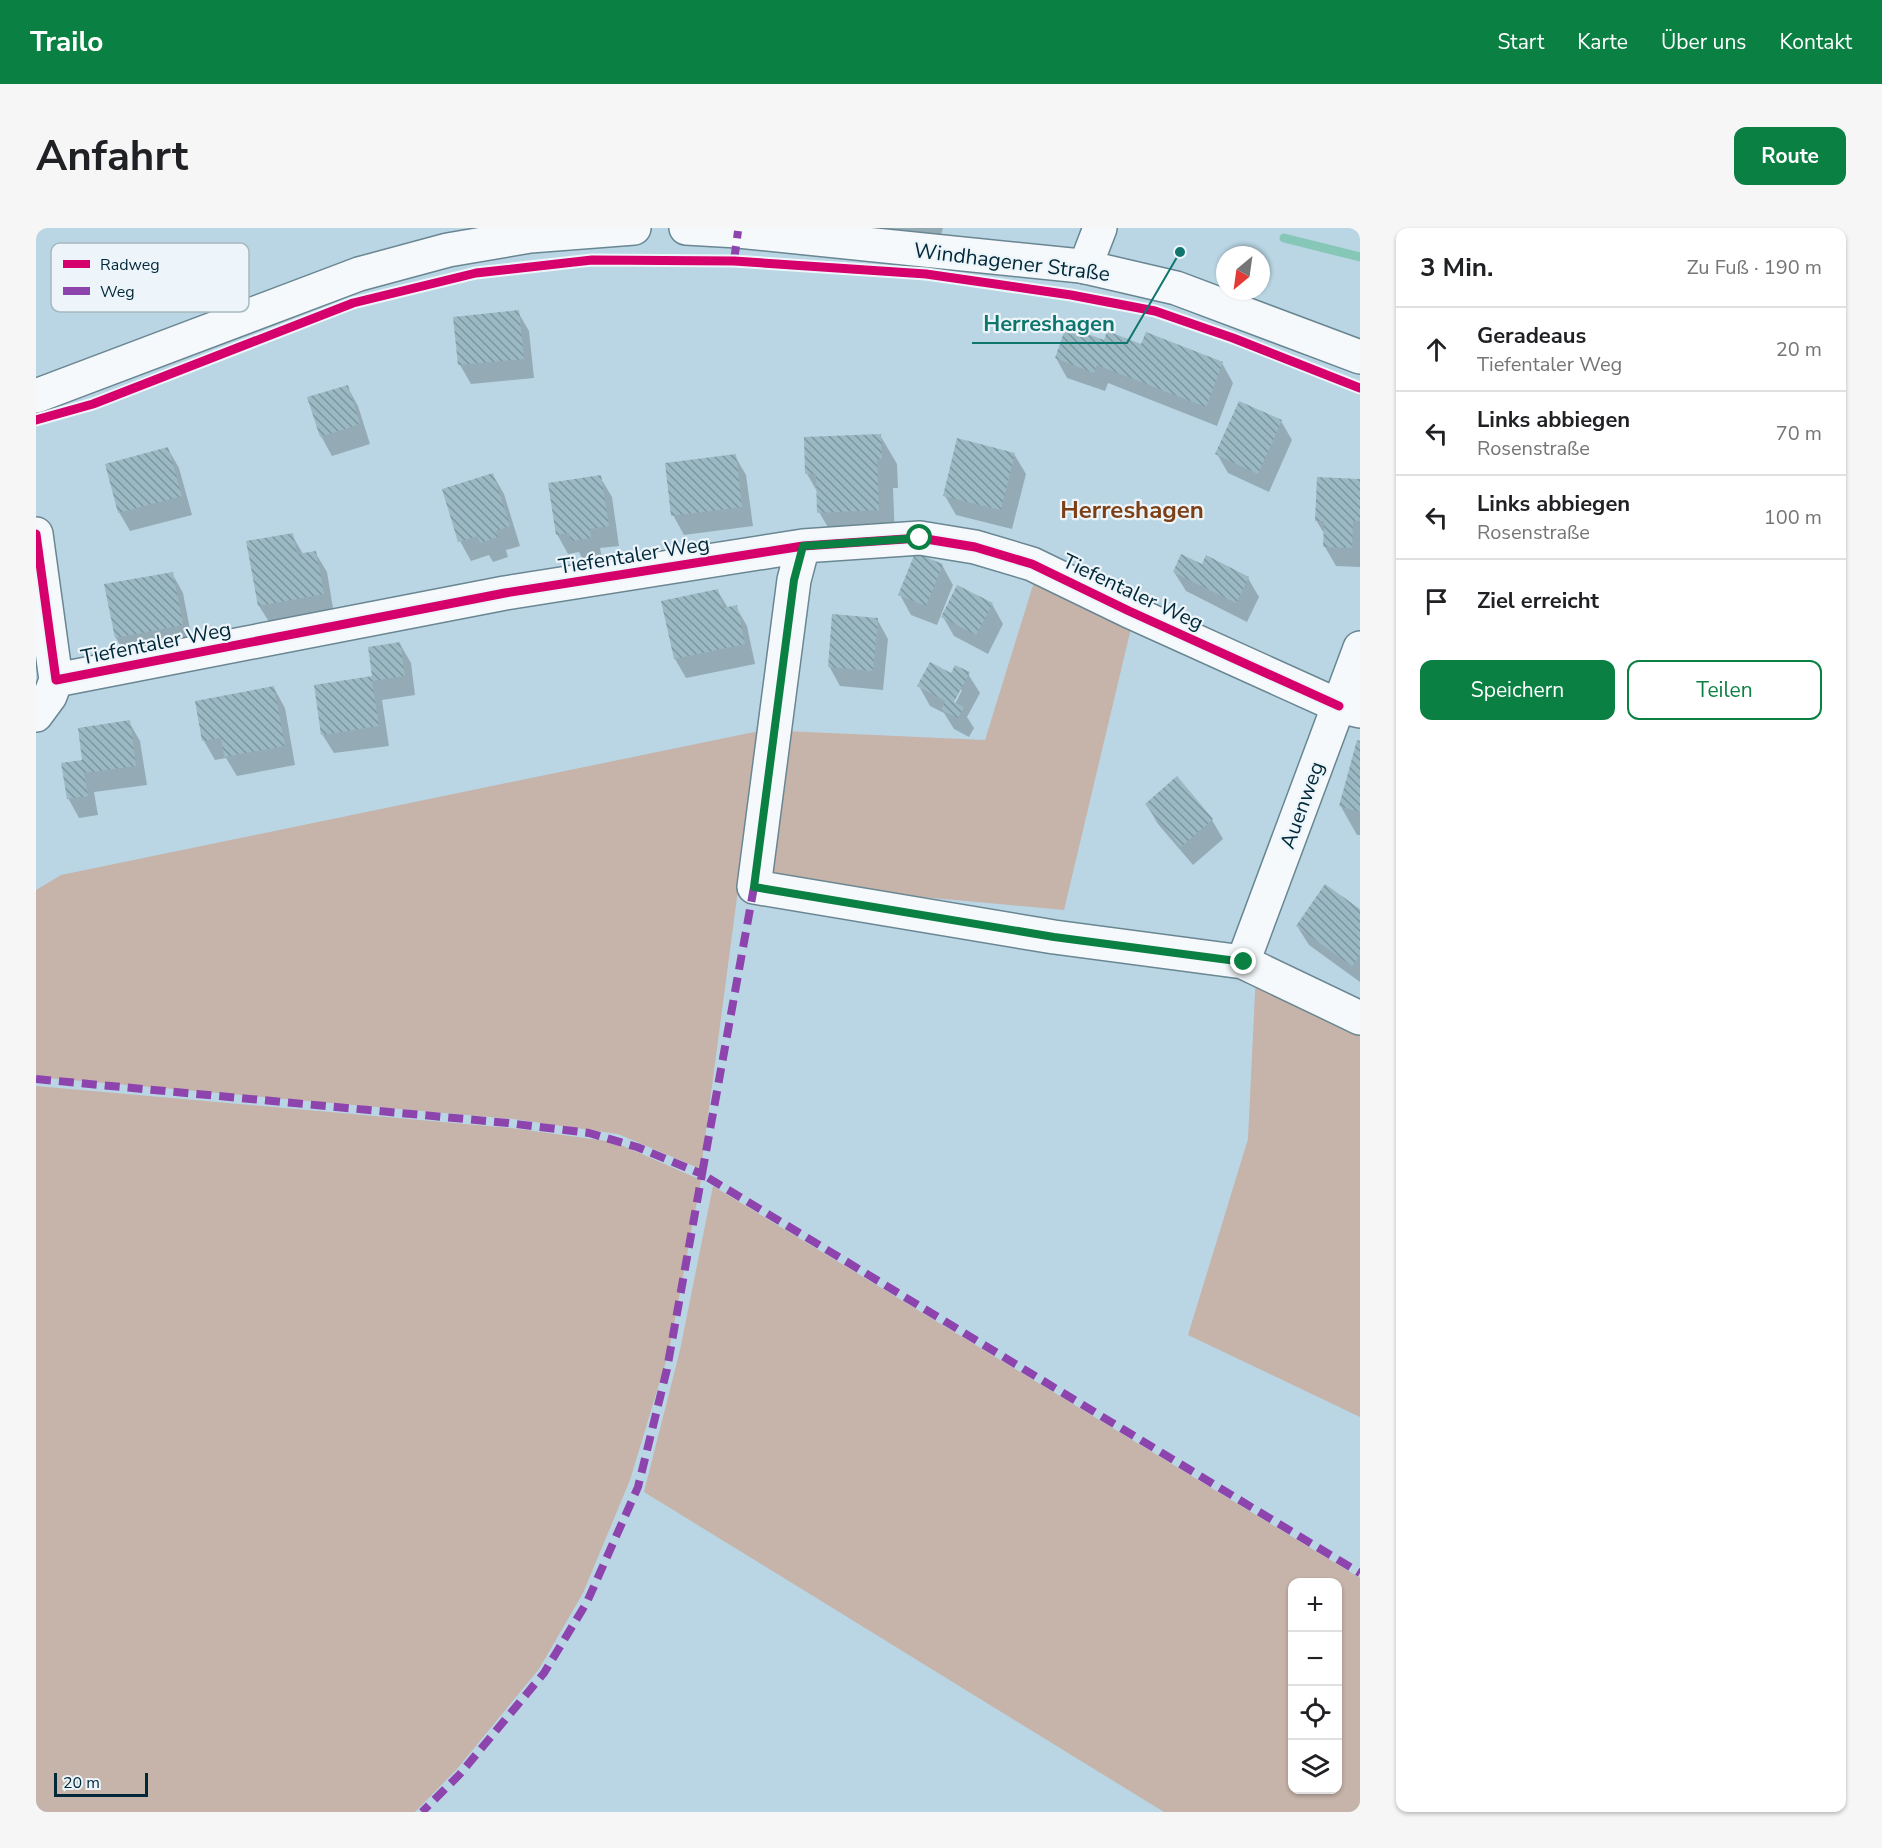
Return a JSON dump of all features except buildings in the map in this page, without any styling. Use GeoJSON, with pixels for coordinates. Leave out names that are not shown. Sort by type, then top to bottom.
{"type":"FeatureCollection","features":[{"type":"Feature","properties":{"kind":"street"},"geometry":{"type":"LineString","coordinates":[[36,396],[359,274],[448,250],[530,236],[634,228]]}},
{"type":"Feature","properties":{"kind":"street","name":"Windhagener Straße"},"geometry":{"type":"LineString","coordinates":[[686,228],[738,230],[1085,267],[1176,288],[1360,357]]}},
{"type":"Feature","properties":{"kind":"street"},"geometry":{"type":"LineString","coordinates":[[1085,267],[1100,228]]}},
{"type":"Feature","properties":{"kind":"street","name":"Tiefentaler Weg"},"geometry":{"type":"LineString","coordinates":[[36,534],[39,573],[56,680],[504,593],[803,546],[920,538],[975,547],[1032,564],[1130,611],[1349,709]]}},
{"type":"Feature","properties":{"kind":"street"},"geometry":{"type":"LineString","coordinates":[[803,546],[794,580],[754,887],[1054,937],[1244,962],[1360,1018]]}},
{"type":"Feature","properties":{"kind":"street","name":"Auenweg"},"geometry":{"type":"LineString","coordinates":[[1244,962],[1349,709],[1360,648]]}},
{"type":"Feature","properties":{"kind":"street"},"geometry":{"type":"LineString","coordinates":[[36,715],[50,696],[56,680]]}},
{"type":"Feature","properties":{"kind":"shaded area"},"geometry":{"type":"Polygon","coordinates":[[[1034,582],[1132,624],[1064,910],[846,890],[770,876],[785,731],[985,740],[1034,582]]]}},
{"type":"Feature","properties":{"kind":"shaded area"},"geometry":{"type":"Polygon","coordinates":[[[759,731],[701,1169],[618,1134],[513,1119],[36,1077],[36,890],[61,875],[759,731]]]}},
{"type":"Feature","properties":{"kind":"shaded area"},"geometry":{"type":"Polygon","coordinates":[[[1256,972],[1360,1028],[1360,1417],[1188,1335],[1248,1139],[1256,972]]]}},
{"type":"Feature","properties":{"kind":"shaded area"},"geometry":{"type":"Polygon","coordinates":[[[36,1086],[511,1128],[614,1142],[701,1180],[669,1351],[630,1480],[583,1593],[539,1669],[457,1769],[415,1812],[36,1812],[36,1086]]]}},
{"type":"Feature","properties":{"kind":"shaded area"},"geometry":{"type":"Polygon","coordinates":[[[713,1186],[1360,1578],[1360,1812],[1164,1812],[644,1492],[680,1350],[713,1186]]]}},
{"type":"Feature","properties":{"kind":"waterway"},"geometry":{"type":"LineString","coordinates":[[1284,238],[1360,257]]}},
{"type":"Feature","properties":{"kind":"marked path"},"geometry":{"type":"LineString","coordinates":[[734,261],[738,231]]}},
{"type":"Feature","properties":{"kind":"marked path"},"geometry":{"type":"LineString","coordinates":[[754,887],[702,1174],[1360,1573]]}},
{"type":"Feature","properties":{"kind":"marked path"},"geometry":{"type":"LineString","coordinates":[[36,1079],[508,1123],[589,1133],[637,1147],[702,1174],[667,1369],[638,1487],[587,1602],[544,1673],[460,1774],[422,1812]]}},
{"type":"Feature","properties":{"kind":"cycle path"},"geometry":{"type":"LineString","coordinates":[[36,420],[93,404],[353,303],[476,273],[592,260],[734,261],[926,274],[1071,295],[1155,311],[1233,338],[1360,388]]}},
{"type":"Feature","properties":{"kind":"cycle path"},"geometry":{"type":"LineString","coordinates":[[36,534],[56,680],[505,593],[803,546],[920,538],[975,547],[1032,564],[1129,611],[1339,706]]}},
{"type":"Feature","properties":{"kind":"place","name":"Herreshagen"},"geometry":{"type":"Point","coordinates":[1180,252]}},
{"type":"Feature","properties":{"kind":"district","name":"Herreshagen"},"geometry":{"type":"Point","coordinates":[1132,510]}},
{"type":"Feature","properties":{"kind":"route"},"geometry":{"type":"LineString","coordinates":[[920,538],[803,546],[794,580],[754,887],[1054,937],[1244,962]]}}]}
